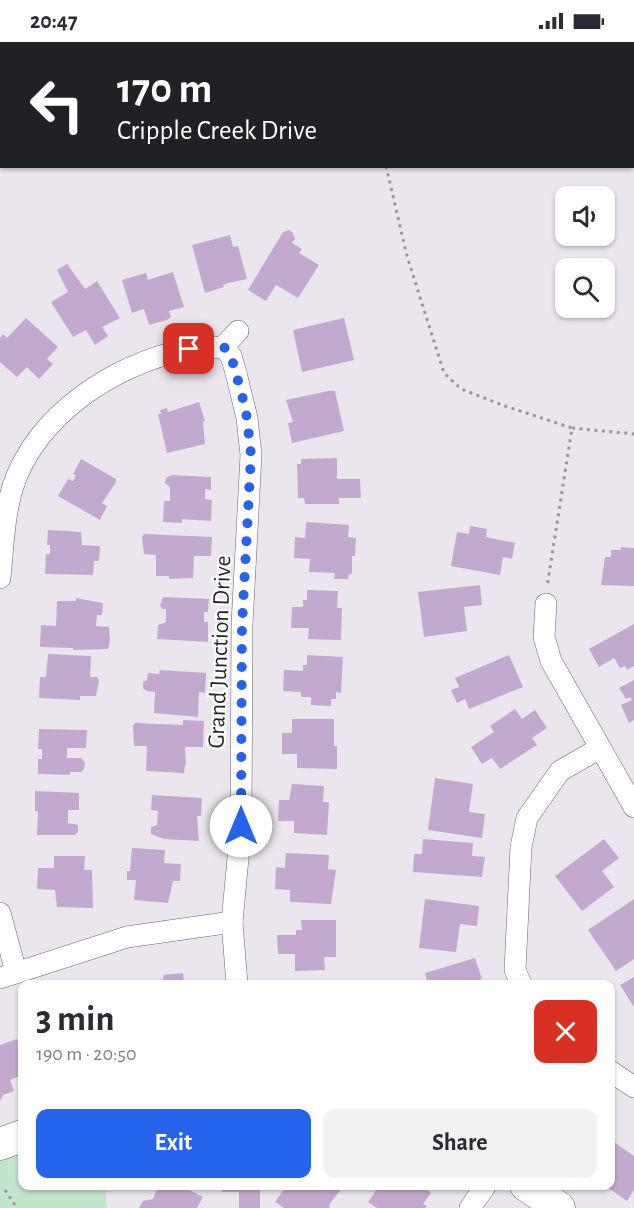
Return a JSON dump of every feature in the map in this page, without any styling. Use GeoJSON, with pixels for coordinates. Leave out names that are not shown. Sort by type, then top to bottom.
{"type":"FeatureCollection","features":[{"type":"Feature","properties":{"kind":"street"},"geometry":{"type":"LineString","coordinates":[[0,578],[13,486],[34,443],[65,409],[100,383],[159,357],[189,349],[224,347],[237,331]]}},
{"type":"Feature","properties":{"kind":"street","name":"Grand Junction Drive"},"geometry":{"type":"LineString","coordinates":[[224,347],[231,356],[239,384],[247,418],[251,455],[242,625],[241,826],[232,922],[237,980]]}},
{"type":"Feature","properties":{"kind":"street"},"geometry":{"type":"LineString","coordinates":[[546,604],[544,638],[551,661],[634,807]]}},
{"type":"Feature","properties":{"kind":"street"},"geometry":{"type":"LineString","coordinates":[[519,980],[515,970],[521,847],[527,819],[560,771],[600,748]]}},
{"type":"Feature","properties":{"kind":"street"},"geometry":{"type":"LineString","coordinates":[[0,913],[8,975],[127,936],[232,922]]}},
{"type":"Feature","properties":{"kind":"street"},"geometry":{"type":"LineString","coordinates":[[615,1074],[634,1087]]}},
{"type":"Feature","properties":{"kind":"street"},"geometry":{"type":"LineString","coordinates":[[0,1144],[18,1137]]}},
{"type":"Feature","properties":{"kind":"street"},"geometry":{"type":"LineString","coordinates":[[470,1208],[483,1190]]}},
{"type":"Feature","properties":{"kind":"street"},"geometry":{"type":"LineString","coordinates":[[533,1190],[559,1208]]}},
{"type":"Feature","properties":{"kind":"path"},"geometry":{"type":"LineString","coordinates":[[386,168],[407,256],[444,373],[460,389],[572,428],[634,434]]}},
{"type":"Feature","properties":{"kind":"path"},"geometry":{"type":"LineString","coordinates":[[546,604],[548,573],[572,428]]}},
{"type":"Feature","properties":{"kind":"path"},"geometry":{"type":"LineString","coordinates":[[5,1190],[17,1208]]}},
{"type":"Feature","properties":{"kind":"green space"},"geometry":{"type":"Polygon","coordinates":[[[18,1152],[18,1190],[105,1190],[107,1208],[0,1208],[0,1159],[18,1152]]]}},
{"type":"Feature","properties":{"kind":"building"},"geometry":{"type":"Polygon","coordinates":[[[289,230],[295,239],[292,243],[302,249],[299,253],[319,265],[298,298],[276,285],[266,301],[248,290],[283,232],[289,230]]]}},
{"type":"Feature","properties":{"kind":"building"},"geometry":{"type":"Polygon","coordinates":[[[230,235],[233,247],[238,246],[247,279],[228,283],[223,285],[224,287],[205,293],[192,245],[230,235]]]}},
{"type":"Feature","properties":{"kind":"building"},"geometry":{"type":"Polygon","coordinates":[[[67,264],[85,289],[97,281],[120,318],[102,327],[108,336],[95,345],[86,330],[73,337],[51,302],[68,292],[57,270],[67,264]]]}},
{"type":"Feature","properties":{"kind":"building"},"geometry":{"type":"Polygon","coordinates":[[[173,272],[184,307],[169,311],[171,317],[167,320],[149,325],[144,309],[132,313],[122,280],[146,273],[148,280],[173,272]]]}},
{"type":"Feature","properties":{"kind":"building"},"geometry":{"type":"Polygon","coordinates":[[[26,318],[58,347],[47,359],[53,364],[39,379],[27,367],[17,377],[0,362],[0,338],[3,334],[7,338],[26,318]]]}},
{"type":"Feature","properties":{"kind":"building"},"geometry":{"type":"Polygon","coordinates":[[[344,318],[354,360],[302,372],[293,330],[344,318]]]}},
{"type":"Feature","properties":{"kind":"building"},"geometry":{"type":"Polygon","coordinates":[[[335,391],[344,431],[292,443],[288,423],[293,422],[286,400],[335,391]]]}},
{"type":"Feature","properties":{"kind":"building"},"geometry":{"type":"Polygon","coordinates":[[[199,402],[205,421],[203,422],[205,444],[167,453],[158,414],[161,414],[160,410],[167,408],[168,412],[199,402]]]}},
{"type":"Feature","properties":{"kind":"building"},"geometry":{"type":"Polygon","coordinates":[[[337,458],[337,479],[360,479],[361,498],[339,498],[339,504],[305,504],[304,498],[298,498],[297,464],[301,464],[301,459],[337,458]]]}},
{"type":"Feature","properties":{"kind":"building"},"geometry":{"type":"Polygon","coordinates":[[[81,459],[116,479],[102,503],[107,506],[100,520],[58,496],[68,479],[73,481],[76,475],[73,474],[81,459]]]}},
{"type":"Feature","properties":{"kind":"building"},"geometry":{"type":"Polygon","coordinates":[[[171,475],[211,477],[211,490],[205,489],[205,499],[212,500],[211,521],[182,519],[182,523],[163,522],[164,501],[170,501],[170,487],[165,483],[166,478],[171,475]]]}},
{"type":"Feature","properties":{"kind":"building"},"geometry":{"type":"Polygon","coordinates":[[[306,522],[349,525],[348,537],[356,538],[355,556],[352,556],[352,574],[349,574],[348,579],[334,579],[335,573],[309,572],[310,559],[294,558],[295,537],[305,538],[306,522]]]}},
{"type":"Feature","properties":{"kind":"building"},"geometry":{"type":"Polygon","coordinates":[[[470,526],[487,529],[486,537],[515,543],[512,559],[503,557],[500,575],[451,566],[457,532],[469,534],[470,526]]]}},
{"type":"Feature","properties":{"kind":"building"},"geometry":{"type":"Polygon","coordinates":[[[48,530],[81,532],[82,545],[100,546],[99,561],[94,561],[93,575],[45,574],[46,554],[50,554],[50,545],[47,545],[48,530]]]}},
{"type":"Feature","properties":{"kind":"building"},"geometry":{"type":"Polygon","coordinates":[[[144,534],[212,537],[211,556],[194,556],[193,578],[169,579],[169,576],[156,576],[156,555],[144,554],[142,537],[144,534]]]}},
{"type":"Feature","properties":{"kind":"building"},"geometry":{"type":"Polygon","coordinates":[[[621,547],[634,548],[634,586],[601,585],[605,557],[611,557],[611,550],[621,550],[621,547]]]}},
{"type":"Feature","properties":{"kind":"building"},"geometry":{"type":"Polygon","coordinates":[[[480,585],[482,605],[464,607],[467,631],[424,637],[418,592],[480,585]]]}},
{"type":"Feature","properties":{"kind":"building"},"geometry":{"type":"Polygon","coordinates":[[[307,590],[338,591],[337,608],[342,608],[341,640],[308,639],[309,628],[291,628],[292,607],[303,607],[303,600],[307,600],[307,590]]]}},
{"type":"Feature","properties":{"kind":"building"},"geometry":{"type":"Polygon","coordinates":[[[163,597],[209,599],[208,612],[204,612],[204,622],[208,622],[208,642],[157,639],[158,625],[166,622],[166,609],[162,609],[160,605],[163,597]]]}},
{"type":"Feature","properties":{"kind":"building"},"geometry":{"type":"Polygon","coordinates":[[[76,598],[103,603],[102,615],[97,615],[96,626],[109,627],[108,649],[73,650],[73,648],[40,647],[41,625],[56,626],[57,601],[76,601],[76,598]]]}},
{"type":"Feature","properties":{"kind":"building"},"geometry":{"type":"Polygon","coordinates":[[[634,624],[634,666],[627,670],[625,666],[620,668],[614,658],[599,667],[589,649],[634,624]]]}},
{"type":"Feature","properties":{"kind":"building"},"geometry":{"type":"Polygon","coordinates":[[[48,654],[91,656],[90,677],[97,677],[99,681],[96,696],[80,696],[80,700],[39,698],[40,677],[46,677],[48,654]]]}},
{"type":"Feature","properties":{"kind":"building"},"geometry":{"type":"Polygon","coordinates":[[[307,655],[343,657],[341,693],[336,692],[336,699],[331,699],[331,706],[311,705],[311,697],[301,697],[301,692],[283,691],[284,670],[303,671],[303,665],[307,665],[307,655]]]}},
{"type":"Feature","properties":{"kind":"building"},"geometry":{"type":"Polygon","coordinates":[[[509,655],[523,687],[469,709],[465,699],[457,703],[451,690],[459,687],[455,678],[509,655]]]}},
{"type":"Feature","properties":{"kind":"building"},"geometry":{"type":"Polygon","coordinates":[[[160,670],[206,673],[205,693],[199,692],[198,717],[154,713],[155,692],[143,688],[143,682],[147,680],[148,673],[159,674],[160,670]]]}},
{"type":"Feature","properties":{"kind":"building"},"geometry":{"type":"Polygon","coordinates":[[[634,680],[634,720],[629,723],[621,705],[632,700],[630,697],[626,699],[619,688],[634,680]]]}},
{"type":"Feature","properties":{"kind":"building"},"geometry":{"type":"Polygon","coordinates":[[[515,709],[522,719],[535,710],[547,728],[532,738],[537,745],[500,769],[492,758],[482,764],[471,747],[494,732],[490,726],[515,709]]]}},
{"type":"Feature","properties":{"kind":"building"},"geometry":{"type":"Polygon","coordinates":[[[292,719],[334,719],[337,769],[297,768],[297,754],[282,754],[282,733],[292,733],[292,719]]]}},
{"type":"Feature","properties":{"kind":"building"},"geometry":{"type":"Polygon","coordinates":[[[183,720],[204,721],[203,747],[185,747],[184,773],[146,771],[147,746],[134,746],[133,726],[135,723],[183,725],[183,720]]]}},
{"type":"Feature","properties":{"kind":"building"},"geometry":{"type":"Polygon","coordinates":[[[39,729],[87,730],[86,748],[67,748],[67,758],[81,758],[85,763],[84,769],[81,772],[70,772],[70,775],[38,774],[38,759],[42,759],[42,749],[38,749],[39,729]]]}},
{"type":"Feature","properties":{"kind":"building"},"geometry":{"type":"Polygon","coordinates":[[[435,778],[473,784],[469,812],[485,814],[482,838],[428,830],[435,778]]]}},
{"type":"Feature","properties":{"kind":"building"},"geometry":{"type":"Polygon","coordinates":[[[292,784],[324,786],[323,802],[329,802],[327,835],[294,833],[294,821],[278,821],[279,800],[289,800],[292,784]]]}},
{"type":"Feature","properties":{"kind":"building"},"geometry":{"type":"Polygon","coordinates":[[[35,791],[79,793],[79,810],[68,810],[68,823],[78,825],[78,832],[75,835],[37,835],[38,811],[35,811],[35,791]]]}},
{"type":"Feature","properties":{"kind":"building"},"geometry":{"type":"Polygon","coordinates":[[[152,795],[202,798],[201,816],[197,816],[199,841],[164,839],[151,834],[151,827],[157,825],[158,811],[151,810],[152,795]]]}},
{"type":"Feature","properties":{"kind":"building"},"geometry":{"type":"Polygon","coordinates":[[[423,839],[473,843],[472,856],[485,857],[482,877],[413,872],[414,854],[422,854],[423,839]]]}},
{"type":"Feature","properties":{"kind":"building"},"geometry":{"type":"Polygon","coordinates":[[[604,839],[619,858],[602,871],[614,887],[582,911],[555,876],[604,839]]]}},
{"type":"Feature","properties":{"kind":"building"},"geometry":{"type":"Polygon","coordinates":[[[132,848],[165,850],[164,863],[181,864],[180,881],[173,881],[168,903],[134,900],[136,880],[127,880],[132,848]]]}},
{"type":"Feature","properties":{"kind":"building"},"geometry":{"type":"Polygon","coordinates":[[[286,853],[329,855],[328,869],[336,870],[331,904],[290,902],[290,890],[275,889],[276,867],[285,868],[286,853]]]}},
{"type":"Feature","properties":{"kind":"building"},"geometry":{"type":"Polygon","coordinates":[[[54,856],[85,856],[84,870],[92,870],[93,908],[57,907],[55,890],[37,889],[38,868],[54,868],[54,856]]]}},
{"type":"Feature","properties":{"kind":"building"},"geometry":{"type":"Polygon","coordinates":[[[425,899],[479,906],[477,926],[460,924],[456,952],[419,948],[425,899]]]}},
{"type":"Feature","properties":{"kind":"building"},"geometry":{"type":"Polygon","coordinates":[[[634,899],[634,959],[616,971],[588,930],[634,899]]]}},
{"type":"Feature","properties":{"kind":"building"},"geometry":{"type":"Polygon","coordinates":[[[301,920],[336,920],[336,957],[324,957],[325,970],[295,971],[295,954],[278,954],[277,935],[296,935],[296,930],[302,930],[301,920]]]}},
{"type":"Feature","properties":{"kind":"building"},"geometry":{"type":"Polygon","coordinates":[[[475,958],[482,979],[427,980],[425,973],[475,958]]]}},
{"type":"Feature","properties":{"kind":"building"},"geometry":{"type":"Polygon","coordinates":[[[183,973],[184,980],[164,980],[163,975],[183,973]]]}},
{"type":"Feature","properties":{"kind":"building"},"geometry":{"type":"Polygon","coordinates":[[[634,977],[634,1007],[620,985],[634,977]]]}},
{"type":"Feature","properties":{"kind":"building"},"geometry":{"type":"Polygon","coordinates":[[[17,1039],[18,1042],[18,1077],[10,1080],[14,1091],[3,1095],[0,1101],[0,1045],[17,1039]]]}},
{"type":"Feature","properties":{"kind":"building"},"geometry":{"type":"Polygon","coordinates":[[[615,1143],[634,1156],[634,1190],[627,1201],[611,1190],[615,1190],[615,1143]]]}},
{"type":"Feature","properties":{"kind":"building"},"geometry":{"type":"Polygon","coordinates":[[[157,1190],[189,1190],[203,1197],[197,1208],[139,1208],[143,1201],[153,1199],[157,1190]]]}},
{"type":"Feature","properties":{"kind":"building"},"geometry":{"type":"Polygon","coordinates":[[[222,1190],[260,1190],[260,1208],[239,1208],[239,1192],[222,1192],[222,1190]]]}},
{"type":"Feature","properties":{"kind":"building"},"geometry":{"type":"Polygon","coordinates":[[[283,1190],[340,1190],[329,1205],[330,1208],[284,1208],[275,1202],[283,1190]]]}},
{"type":"Feature","properties":{"kind":"building"},"geometry":{"type":"Polygon","coordinates":[[[376,1190],[427,1190],[431,1193],[423,1204],[427,1206],[425,1208],[377,1208],[368,1202],[376,1190]]]}},
{"type":"Feature","properties":{"kind":"route"},"geometry":{"type":"LineString","coordinates":[[189,349],[224,347],[231,356],[247,418],[251,455],[251,488],[242,625],[241,826]]}}]}
